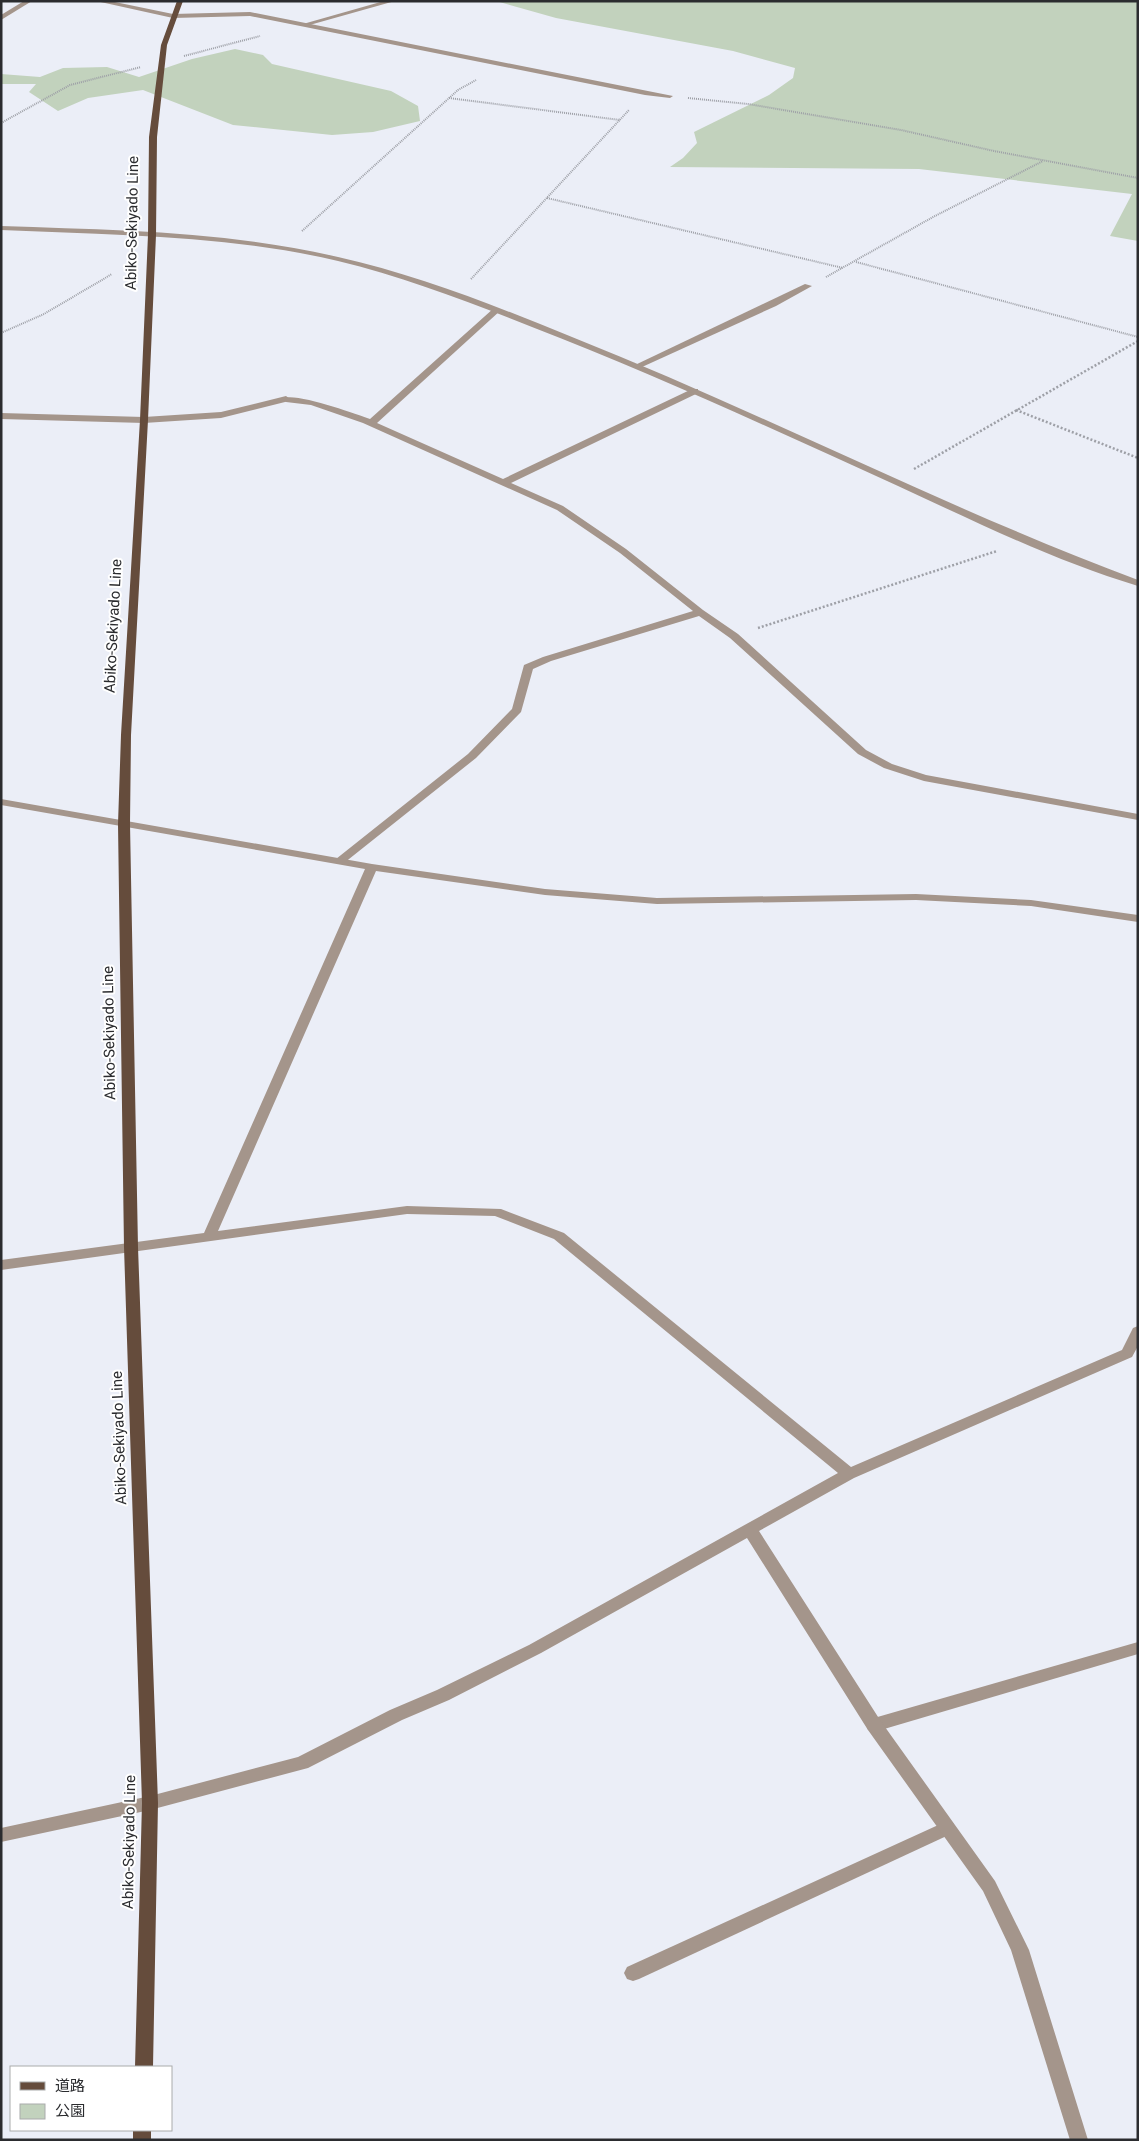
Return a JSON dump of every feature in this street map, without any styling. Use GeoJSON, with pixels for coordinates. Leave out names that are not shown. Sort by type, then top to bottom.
{"type":"FeatureCollection","features":[{"type":"Feature","properties":{"kind":"main road","name":"Abiko-Sekiyado Line"},"geometry":{"type":"LineString","coordinates":[[144,2066],[150,1803],[131,1247],[124,824],[126,735],[144,420],[152,234],[153,137],[164,45],[180,1]]}},
{"type":"Feature","properties":{"kind":"street"},"geometry":{"type":"LineString","coordinates":[[1,18],[29,1]]}},
{"type":"Feature","properties":{"kind":"street"},"geometry":{"type":"LineString","coordinates":[[99,1],[173,16],[250,14],[645,93],[670,96]]}},
{"type":"Feature","properties":{"kind":"street"},"geometry":{"type":"LineString","coordinates":[[306,24],[392,1]]}},
{"type":"Feature","properties":{"kind":"street"},"geometry":{"type":"LineString","coordinates":[[1,228],[152,234],[283,249],[396,274],[458,294],[639,365],[1029,541],[1138,584]]}},
{"type":"Feature","properties":{"kind":"street"},"geometry":{"type":"LineString","coordinates":[[639,365],[808,286]]}},
{"type":"Feature","properties":{"kind":"street"},"geometry":{"type":"LineString","coordinates":[[371,423],[497,310]]}},
{"type":"Feature","properties":{"kind":"street"},"geometry":{"type":"LineString","coordinates":[[504,483],[695,391]]}},
{"type":"Feature","properties":{"kind":"street"},"geometry":{"type":"LineString","coordinates":[[1,416],[144,420],[221,415],[286,399],[312,403],[371,423],[560,508],[623,551],[700,612],[734,636],[862,752],[888,766],[924,778],[1138,816]]}},
{"type":"Feature","properties":{"kind":"street"},"geometry":{"type":"LineString","coordinates":[[340,862],[472,756],[517,710],[528,667],[546,659],[700,612]]}},
{"type":"Feature","properties":{"kind":"street"},"geometry":{"type":"LineString","coordinates":[[1,802],[340,862],[545,892],[657,901],[916,897],[1031,903],[1138,919]]}},
{"type":"Feature","properties":{"kind":"street"},"geometry":{"type":"LineString","coordinates":[[209,1237],[372,867]]}},
{"type":"Feature","properties":{"kind":"street"},"geometry":{"type":"LineString","coordinates":[[1,1265],[407,1210],[496,1212],[558,1236],[849,1474]]}},
{"type":"Feature","properties":{"kind":"street"},"geometry":{"type":"LineString","coordinates":[[1,1835],[150,1803],[302,1763],[396,1715],[443,1695],[535,1649],[849,1474],[1127,1353],[1138,1331]]}},
{"type":"Feature","properties":{"kind":"street"},"geometry":{"type":"LineString","coordinates":[[750,1530],[874,1726],[989,1886],[1020,1950],[1079,2140]]}},
{"type":"Feature","properties":{"kind":"street"},"geometry":{"type":"LineString","coordinates":[[874,1726],[1138,1648]]}},
{"type":"Feature","properties":{"kind":"street"},"geometry":{"type":"LineString","coordinates":[[633,1973],[947,1828]]}},
{"type":"Feature","properties":{"kind":"path"},"geometry":{"type":"LineString","coordinates":[[283,249],[458,90],[506,64]]}},
{"type":"Feature","properties":{"kind":"path"},"geometry":{"type":"LineString","coordinates":[[458,294],[645,93]]}},
{"type":"Feature","properties":{"kind":"path"},"geometry":{"type":"LineString","coordinates":[[670,96],[748,104],[901,130],[1043,161],[1138,178]]}},
{"type":"Feature","properties":{"kind":"path"},"geometry":{"type":"LineString","coordinates":[[449,98],[620,120]]}},
{"type":"Feature","properties":{"kind":"path"},"geometry":{"type":"LineString","coordinates":[[808,286],[856,262],[933,217],[1043,161]]}},
{"type":"Feature","properties":{"kind":"path"},"geometry":{"type":"LineString","coordinates":[[547,198],[843,268]]}},
{"type":"Feature","properties":{"kind":"path"},"geometry":{"type":"LineString","coordinates":[[856,262],[1138,337]]}},
{"type":"Feature","properties":{"kind":"path"},"geometry":{"type":"LineString","coordinates":[[1,333],[25,324],[56,308],[112,274]]}},
{"type":"Feature","properties":{"kind":"path"},"geometry":{"type":"LineString","coordinates":[[894,480],[1138,341]]}},
{"type":"Feature","properties":{"kind":"path"},"geometry":{"type":"LineString","coordinates":[[1016,410],[1138,458]]}},
{"type":"Feature","properties":{"kind":"path"},"geometry":{"type":"LineString","coordinates":[[734,636],[1029,541]]}},
{"type":"Feature","properties":{"kind":"green space"},"geometry":{"type":"Polygon","coordinates":[[[496,1],[1138,1],[1138,241],[1110,236],[1132,194],[919,169],[670,167],[683,158],[697,143],[694,132],[769,95],[793,78],[795,68],[733,51],[556,18],[496,1]]]}},
{"type":"Feature","properties":{"kind":"green space"},"geometry":{"type":"Polygon","coordinates":[[[235,49],[263,55],[272,64],[391,91],[418,106],[420,121],[373,132],[332,135],[233,125],[143,90],[88,98],[58,111],[29,92],[36,84],[1,84],[1,74],[40,77],[63,68],[107,67],[139,77],[192,59],[235,49]]]}}]}
